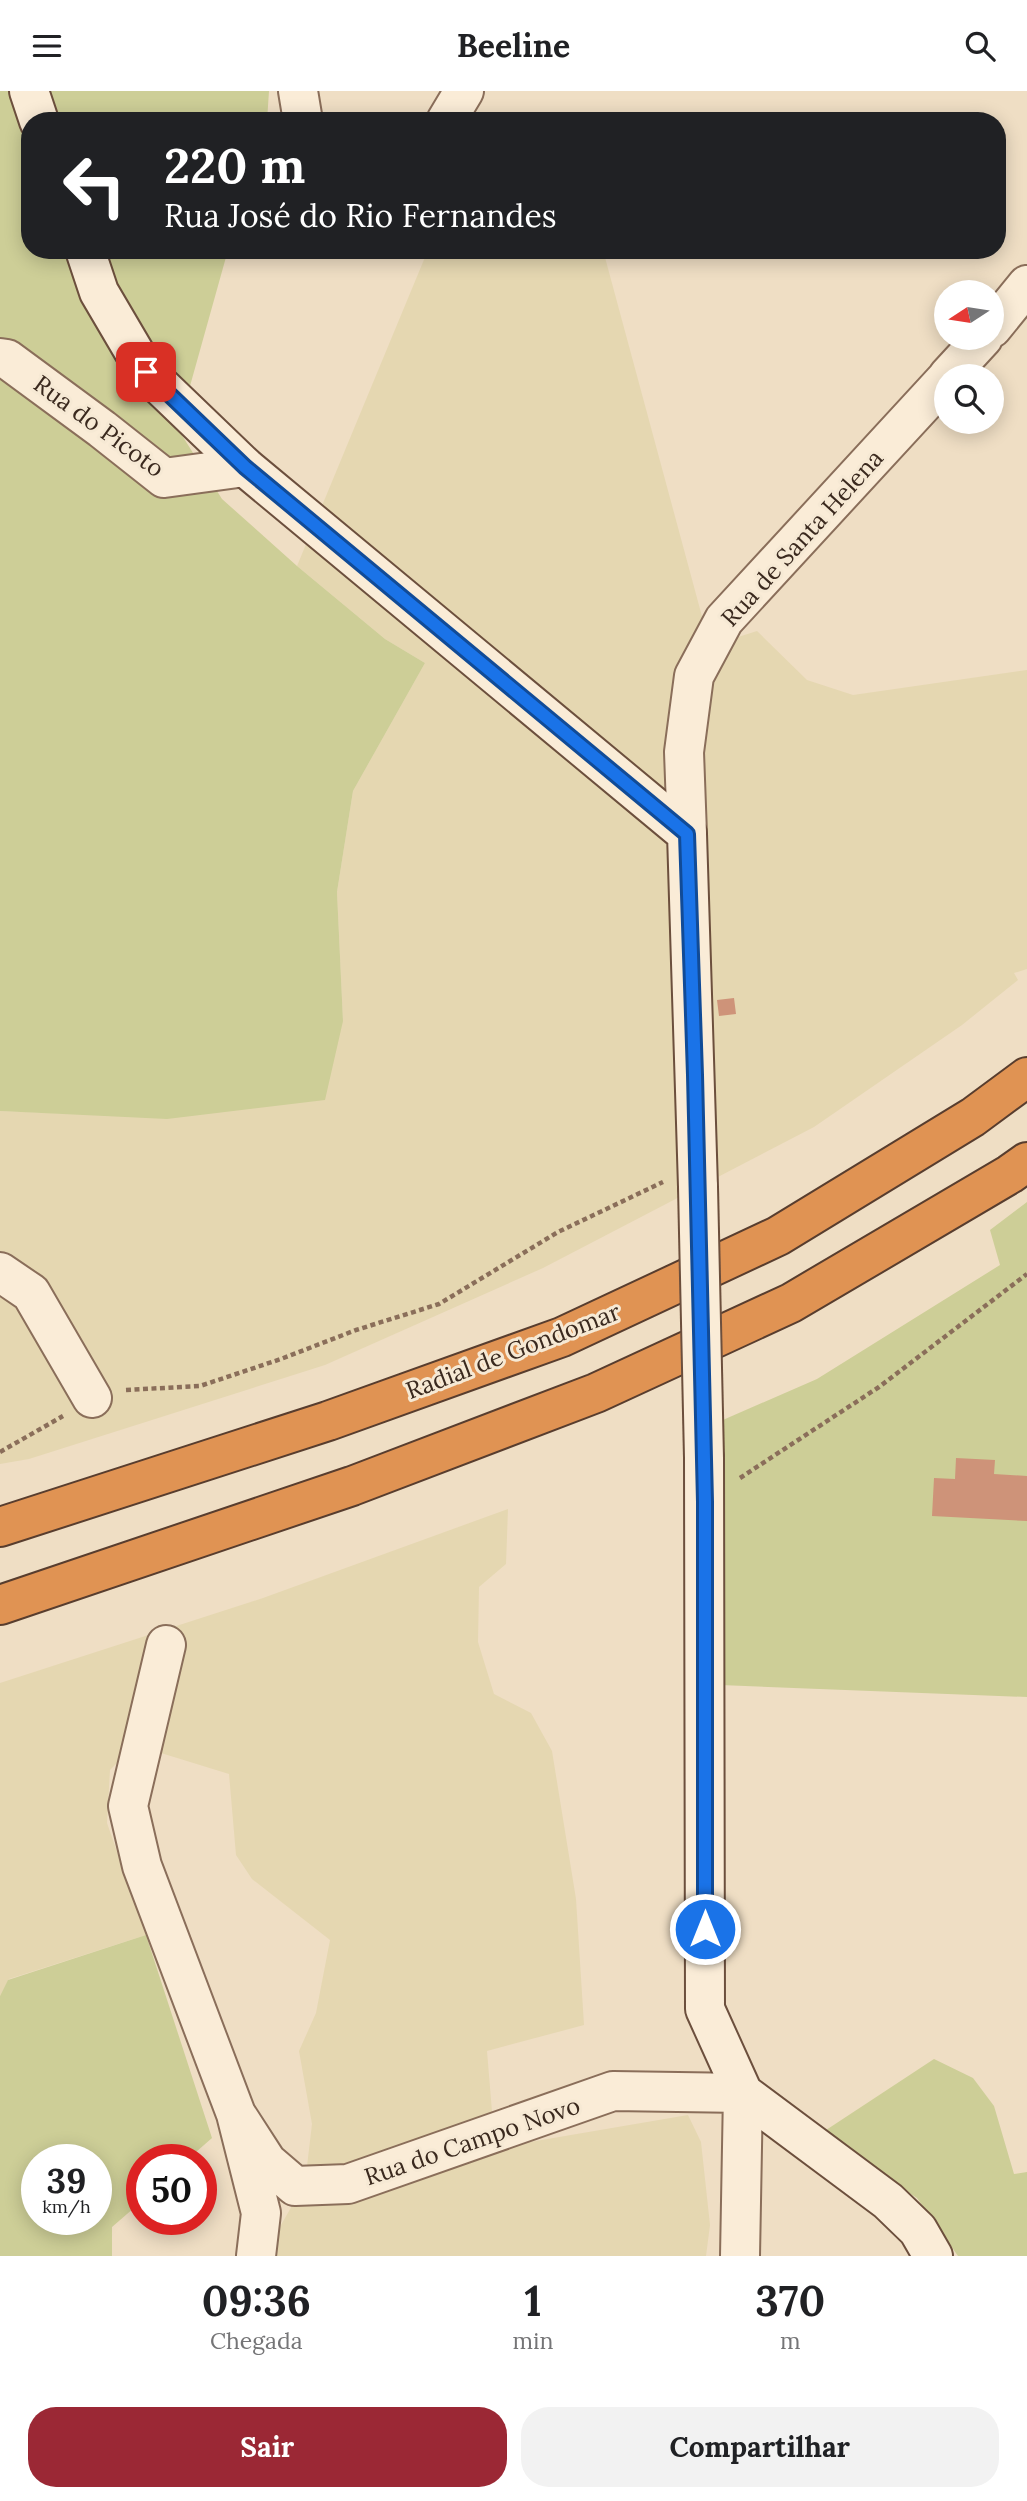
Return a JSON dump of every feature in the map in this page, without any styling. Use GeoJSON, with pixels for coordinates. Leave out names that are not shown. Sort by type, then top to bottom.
{"type":"FeatureCollection","features":[{"type":"Feature","properties":{"kind":"highway","name":"Radial de Gondomar"},"geometry":{"type":"LineString","coordinates":[[0,1527],[328,1421],[562,1338],[778,1236],[973,1117],[1027,1077]]}},
{"type":"Feature","properties":{"kind":"highway"},"geometry":{"type":"LineString","coordinates":[[0,1605],[352,1486],[596,1393],[791,1303],[1027,1162]]}},
{"type":"Feature","properties":{"kind":"street"},"geometry":{"type":"LineString","coordinates":[[29,91],[36,112]]}},
{"type":"Feature","properties":{"kind":"street"},"geometry":{"type":"LineString","coordinates":[[298,91],[302,112]]}},
{"type":"Feature","properties":{"kind":"street"},"geometry":{"type":"LineString","coordinates":[[451,112],[464,91]]}},
{"type":"Feature","properties":{"kind":"street"},"geometry":{"type":"LineString","coordinates":[[88,259],[99,292],[146,372],[245,467],[687,834]]}},
{"type":"Feature","properties":{"kind":"street"},"geometry":{"type":"LineString","coordinates":[[1004,313],[1027,285]]}},
{"type":"Feature","properties":{"kind":"street","name":"Rua de Santa Helena"},"geometry":{"type":"LineString","coordinates":[[959,364],[972,350]]}},
{"type":"Feature","properties":{"kind":"street","name":"Rua do Picoto"},"geometry":{"type":"LineString","coordinates":[[0,358],[7,359],[92,421],[164,478],[245,467]]}},
{"type":"Feature","properties":{"kind":"street","name":"Rua de Santa Helena"},"geometry":{"type":"LineString","coordinates":[[743,2093],[705,2010],[705,1502],[684,752],[694,676],[724,620],[934,391]]}},
{"type":"Feature","properties":{"kind":"street"},"geometry":{"type":"LineString","coordinates":[[0,1272],[31,1293],[92,1398]]}},
{"type":"Feature","properties":{"kind":"street","name":"Rua do Campo Novo"},"geometry":{"type":"LineString","coordinates":[[166,1645],[128,1806],[142,1866],[236,2114],[261,2213],[256,2256]]}},
{"type":"Feature","properties":{"kind":"street","name":"Rua do Campo Novo"},"geometry":{"type":"LineString","coordinates":[[236,2114],[267,2162],[295,2186],[348,2185],[613,2091],[743,2093]]}},
{"type":"Feature","properties":{"kind":"street"},"geometry":{"type":"LineString","coordinates":[[740,2256],[743,2093]]}},
{"type":"Feature","properties":{"kind":"street"},"geometry":{"type":"LineString","coordinates":[[743,2093],[888,2201],[918,2230],[933,2256]]}},
{"type":"Feature","properties":{"kind":"path"},"geometry":{"type":"LineString","coordinates":[[0,1452],[92,1398],[133,1388],[201,1387],[356,1330],[439,1304],[558,1232],[698,1177]]}},
{"type":"Feature","properties":{"kind":"path"},"geometry":{"type":"LineString","coordinates":[[705,1502],[879,1387],[1027,1275]]}},
{"type":"Feature","properties":{"kind":"shaded area"},"geometry":{"type":"Polygon","coordinates":[[[424,259],[605,259],[710,646],[757,631],[807,680],[853,695],[1027,670],[1027,969],[1014,973],[1018,980],[962,1025],[814,1127],[543,1268],[325,1365],[29,1459],[0,1464],[0,1111],[75,1114],[343,1021],[337,892],[353,791],[425,663],[385,639],[297,566],[424,259]]]}},
{"type":"Feature","properties":{"kind":"shaded area"},"geometry":{"type":"Polygon","coordinates":[[[508,1509],[506,1564],[479,1587],[478,1642],[494,1694],[531,1713],[552,1751],[576,1899],[584,2025],[487,2051],[495,2148],[688,2115],[701,2142],[710,2225],[706,2256],[266,2256],[305,2183],[312,2124],[299,2051],[316,2013],[330,1940],[252,1879],[236,1855],[229,1774],[135,1745],[110,1770],[107,1823],[146,1935],[9,1979],[0,1996],[0,1683],[263,1598],[508,1509]]]}},
{"type":"Feature","properties":{"kind":"green space"},"geometry":{"type":"Polygon","coordinates":[[[0,91],[269,91],[268,112],[21,112],[21,259],[225,259],[178,429],[222,499],[385,639],[425,663],[353,791],[337,892],[343,1021],[325,1100],[167,1119],[0,1111],[0,91]]]}},
{"type":"Feature","properties":{"kind":"green space"},"geometry":{"type":"Polygon","coordinates":[[[1027,1202],[1027,1697],[720,1685],[716,1423],[817,1379],[1000,1265],[990,1230],[1027,1202]]]}},
{"type":"Feature","properties":{"kind":"green space"},"geometry":{"type":"Polygon","coordinates":[[[146,1935],[212,2138],[205,2144],[126,2144],[126,2215],[112,2227],[112,2144],[21,2144],[21,2235],[112,2235],[112,2256],[0,2256],[0,1996],[8,1980],[146,1935]]]}},
{"type":"Feature","properties":{"kind":"green space"},"geometry":{"type":"Polygon","coordinates":[[[934,2059],[973,2078],[994,2106],[1014,2174],[1027,2172],[1027,2256],[958,2256],[917,2198],[820,2134],[934,2059]]]}},
{"type":"Feature","properties":{"kind":"building"},"geometry":{"type":"Polygon","coordinates":[[[734,998],[736,1014],[719,1016],[717,1000],[734,998]]]}},
{"type":"Feature","properties":{"kind":"building"},"geometry":{"type":"Polygon","coordinates":[[[956,1458],[995,1460],[994,1474],[1027,1476],[1027,1521],[932,1516],[934,1478],[955,1479],[956,1458]]]}},
{"type":"Feature","properties":{"kind":"route"},"geometry":{"type":"LineString","coordinates":[[146,372],[245,467],[687,834],[705,1502],[705,1929]]}}]}
